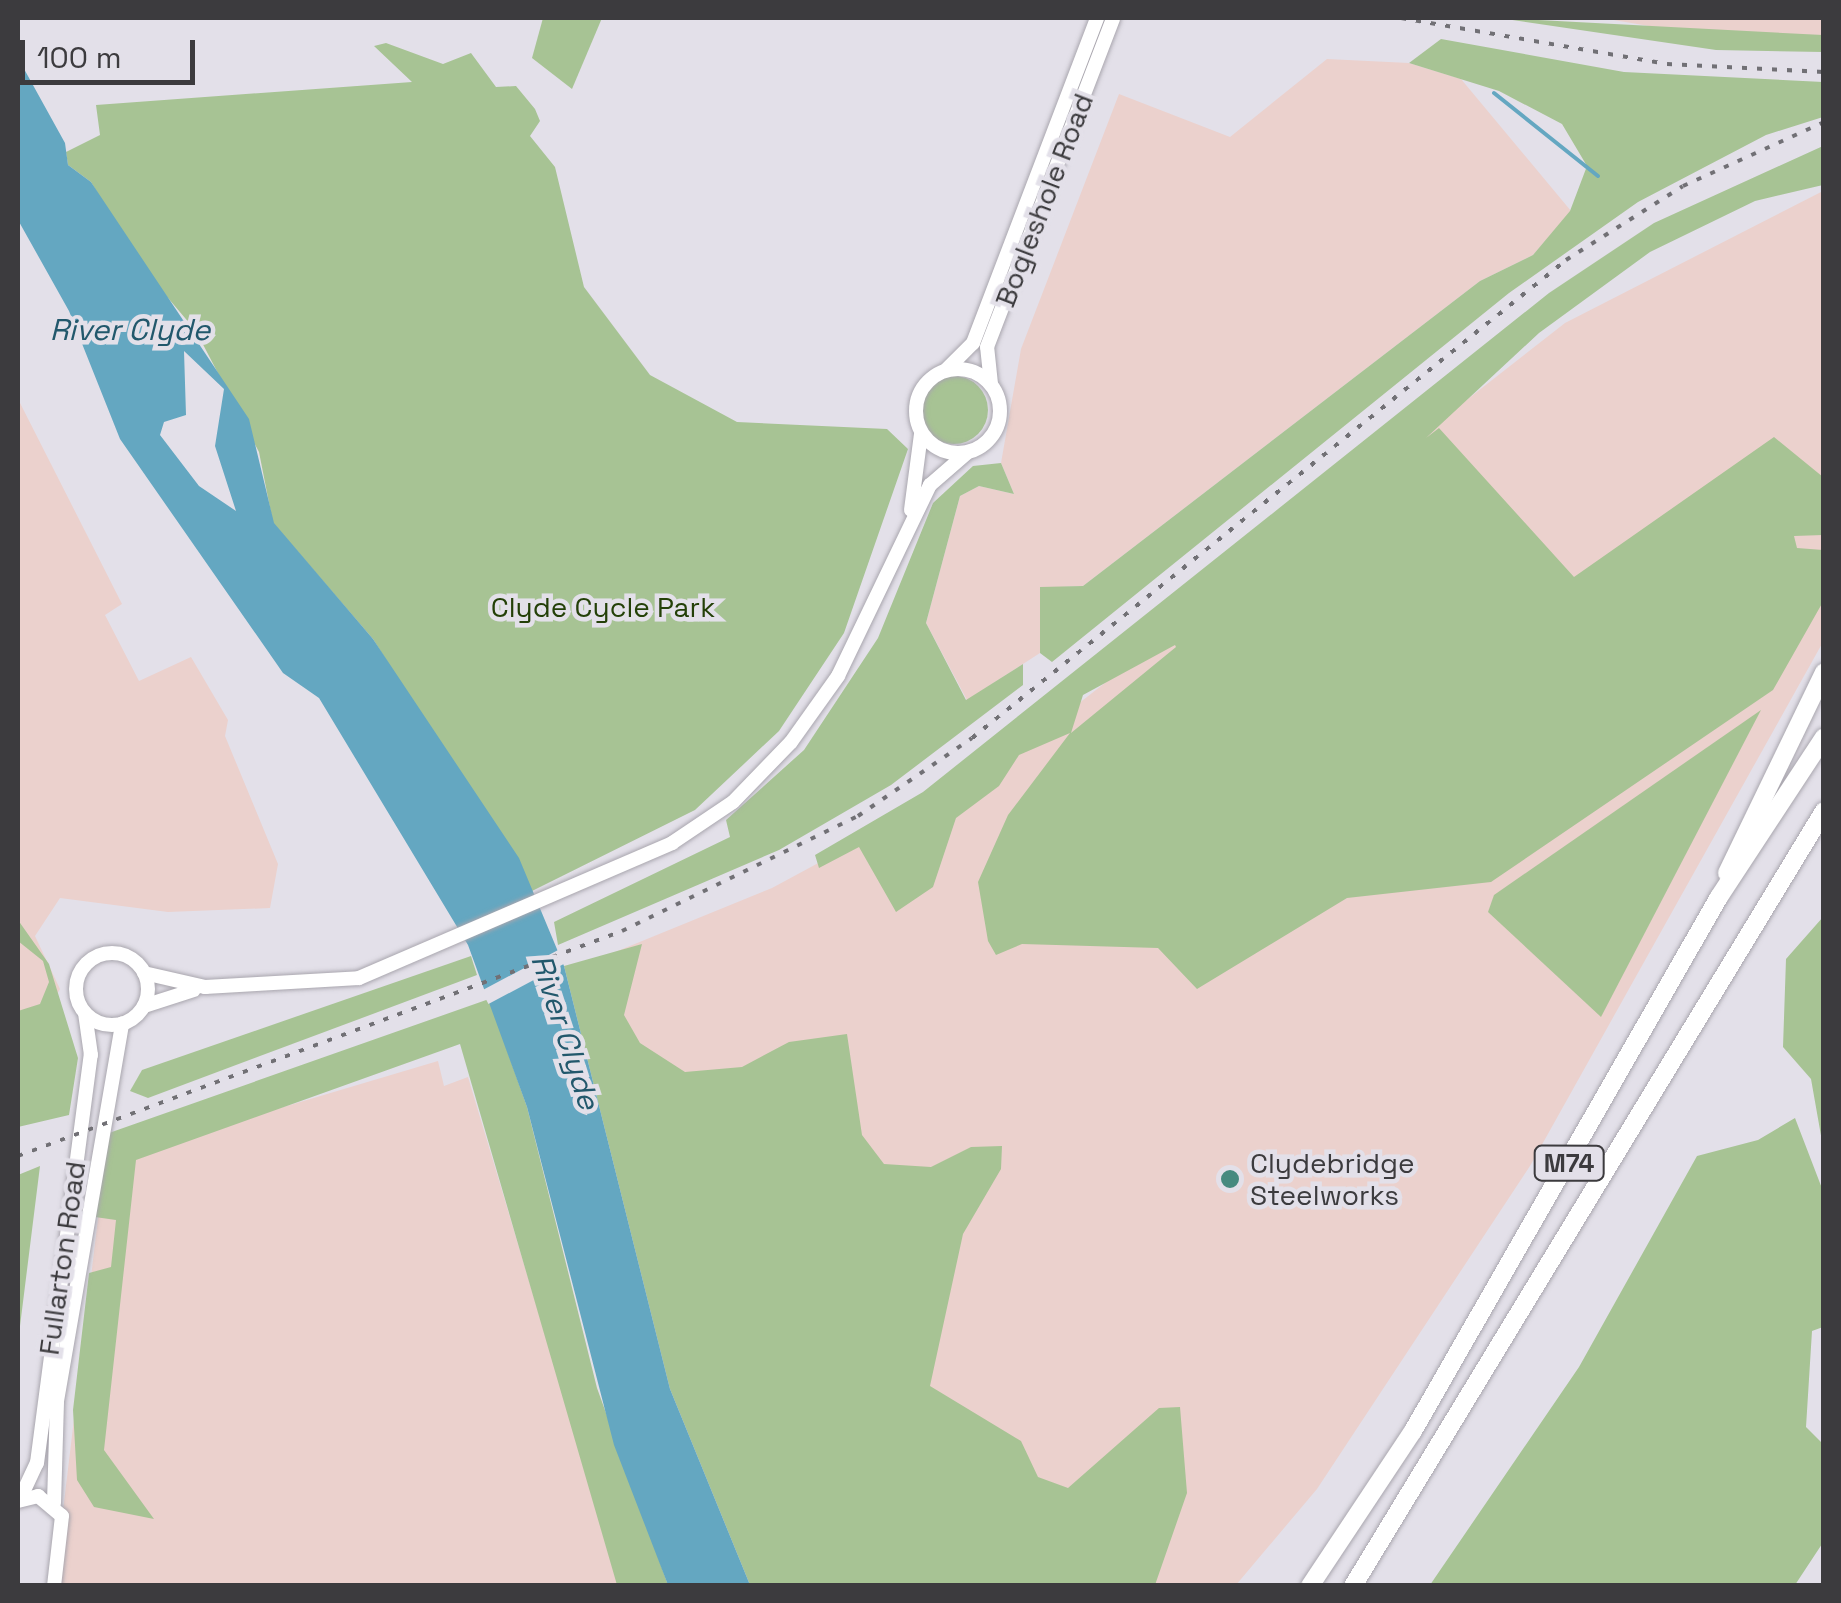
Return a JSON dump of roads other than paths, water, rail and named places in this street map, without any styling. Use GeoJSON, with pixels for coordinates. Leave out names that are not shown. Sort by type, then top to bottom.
{"type":"FeatureCollection","features":[{"type":"Feature","properties":{"kind":"highway","name":"M74"},"geometry":{"type":"LineString","coordinates":[[1719,897],[1740,830],[1824,672]]}},
{"type":"Feature","properties":{"kind":"highway","name":"M74"},"geometry":{"type":"LineString","coordinates":[[1310,1586],[1413,1430],[1719,897],[1824,737]]}},
{"type":"Feature","properties":{"kind":"highway","name":"M74"},"geometry":{"type":"LineString","coordinates":[[1353,1586],[1824,811]]}},
{"type":"Feature","properties":{"kind":"street","name":"Bogleshole Road"},"geometry":{"type":"LineString","coordinates":[[946,370],[973,343],[1097,18]]}},
{"type":"Feature","properties":{"kind":"street","name":"Bogleshole Road"},"geometry":{"type":"LineString","coordinates":[[991,384],[987,347],[1113,18]]}},
{"type":"Feature","properties":{"kind":"street"},"geometry":{"type":"LineString","coordinates":[[205,987],[144,1006],[122,1024],[85,1013],[77,981],[93,958],[125,955],[144,972],[205,987],[327,984],[407,960],[604,876],[732,802],[791,742],[838,676],[930,485],[998,425],[991,384],[970,370],[946,370],[918,396],[921,434],[908,525]]}},
{"type":"Feature","properties":{"kind":"street"},"geometry":{"type":"LineString","coordinates":[[921,434],[942,450],[968,452]]}},
{"type":"Feature","properties":{"kind":"street"},"geometry":{"type":"LineString","coordinates":[[144,972],[144,1006]]}},
{"type":"Feature","properties":{"kind":"street","name":"Fullarton Road"},"geometry":{"type":"LineString","coordinates":[[18,1500],[37,1463],[90,1055],[85,1013]]}},
{"type":"Feature","properties":{"kind":"street","name":"Fullarton Road"},"geometry":{"type":"LineString","coordinates":[[54,1586],[62,1516],[54,1503],[58,1401],[122,1024]]}},
{"type":"Feature","properties":{"kind":"street"},"geometry":{"type":"LineString","coordinates":[[18,1500],[54,1503]]}},
{"type":"Feature","properties":{"kind":"water","name":"River Clyde"},"geometry":{"type":"Polygon","coordinates":[[[18,58],[65,143],[68,165],[91,182],[249,419],[274,523],[373,639],[519,858],[564,966],[670,1389],[750,1585],[668,1585],[614,1445],[527,1107],[468,945],[319,698],[283,673],[120,439],[69,311],[18,220],[18,58]],[[184,351],[186,415],[164,422],[160,435],[199,486],[236,511],[215,446],[224,389],[184,351]]]}},
{"type":"Feature","properties":{"kind":"waterway"},"geometry":{"type":"LineString","coordinates":[[1494,93],[1598,176]]}},
{"type":"Feature","properties":{"kind":"railway"},"geometry":{"type":"LineString","coordinates":[[1401,18],[1667,64],[1824,72]]}},
{"type":"Feature","properties":{"kind":"railway"},"geometry":{"type":"LineString","coordinates":[[18,1156],[622,931],[858,816],[972,738],[1566,260],[1683,186],[1824,122]]}},
{"type":"Feature","properties":{"kind":"place","name":"Clydebridge Steelworks"},"geometry":{"type":"Point","coordinates":[1230,1179]}},
{"type":"Feature","properties":{"kind":"park label","name":"Clyde Cycle Park"},"geometry":{"type":"Point","coordinates":[603,607]}}]}
